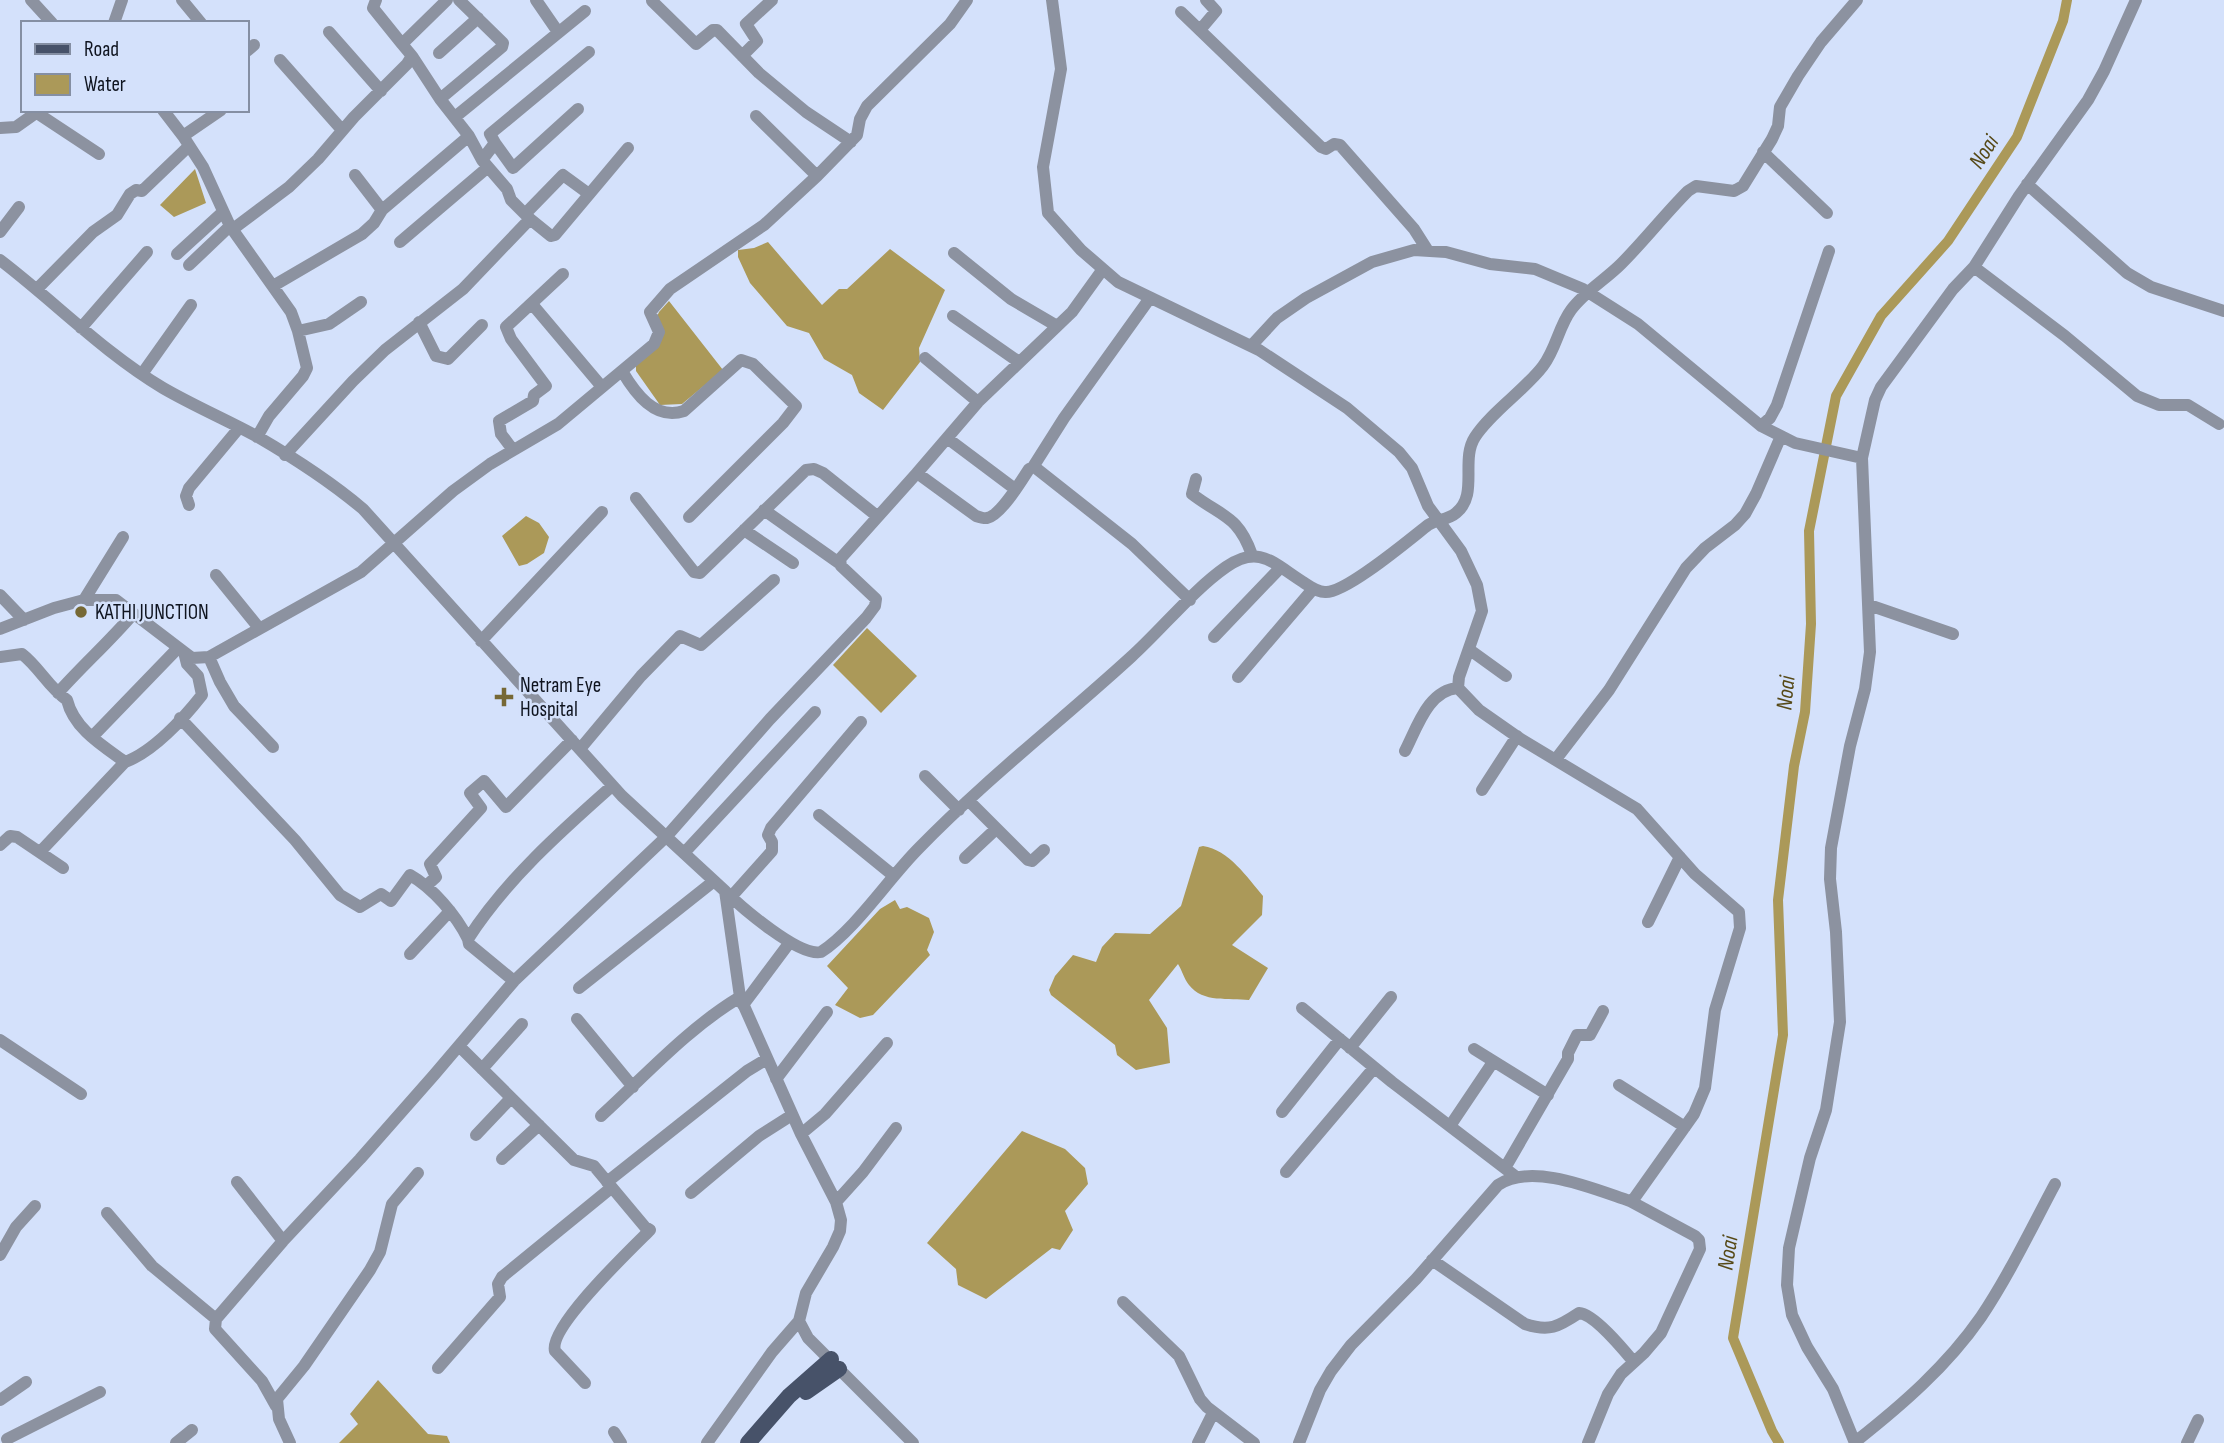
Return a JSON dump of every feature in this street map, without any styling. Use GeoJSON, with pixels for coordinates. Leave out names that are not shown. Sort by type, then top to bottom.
{"type":"FeatureCollection","features":[{"type":"Feature","properties":{"kind":"main road"},"geometry":{"type":"LineString","coordinates":[[748,1443],[789,1396],[835,1364]]}},
{"type":"Feature","properties":{"kind":"main road"},"geometry":{"type":"LineString","coordinates":[[760,1443],[835,1364]]}},
{"type":"Feature","properties":{"kind":"street"},"geometry":{"type":"LineString","coordinates":[[31,0],[50,21]]}},
{"type":"Feature","properties":{"kind":"street"},"geometry":{"type":"LineString","coordinates":[[115,21],[122,0]]}},
{"type":"Feature","properties":{"kind":"street"},"geometry":{"type":"LineString","coordinates":[[376,0],[373,8],[412,56],[440,99],[469,136],[485,164],[507,189],[511,200],[551,236],[555,235],[628,148]]}},
{"type":"Feature","properties":{"kind":"street"},"geometry":{"type":"LineString","coordinates":[[402,44],[447,0]]}},
{"type":"Feature","properties":{"kind":"street"},"geometry":{"type":"LineString","coordinates":[[440,99],[502,47],[503,43],[459,0]]}},
{"type":"Feature","properties":{"kind":"street"},"geometry":{"type":"LineString","coordinates":[[536,0],[558,32]]}},
{"type":"Feature","properties":{"kind":"street"},"geometry":{"type":"LineString","coordinates":[[742,56],[757,41],[746,24],[772,0]]}},
{"type":"Feature","properties":{"kind":"street"},"geometry":{"type":"LineString","coordinates":[[0,629],[84,600],[116,600],[192,658],[209,657],[361,572],[453,491],[513,450],[558,424],[654,344],[659,332],[650,312],[670,289],[764,225],[817,176],[857,135],[860,119],[867,106],[950,24],[967,0]]}},
{"type":"Feature","properties":{"kind":"street"},"geometry":{"type":"LineString","coordinates":[[1053,0],[1061,69],[1042,167],[1048,213],[1082,250],[1118,282],[1251,346],[1347,408],[1399,452],[1412,468],[1428,506],[1461,551],[1477,585],[1482,611],[1459,677],[1458,688],[1479,710],[1517,736],[1637,809],[1695,874],[1739,912],[1740,928],[1715,1010],[1705,1088],[1694,1114],[1630,1201]]}},
{"type":"Feature","properties":{"kind":"street"},"geometry":{"type":"LineString","coordinates":[[1200,30],[1216,11],[1206,0]]}},
{"type":"Feature","properties":{"kind":"street"},"geometry":{"type":"LineString","coordinates":[[0,260],[38,289],[81,328],[142,374],[163,388],[257,437],[343,492],[363,509],[641,816],[728,894],[790,942],[815,954],[821,952],[870,904],[918,848],[964,805],[1130,658],[1220,572],[1239,558],[1252,555],[1325,593],[1360,576],[1434,521],[1456,513],[1466,501],[1467,462],[1473,440],[1543,366],[1558,342],[1569,313],[1621,264],[1688,191],[1696,186],[1734,191],[1743,186],[1778,126],[1780,107],[1798,76],[1821,42],[1857,0]]}},
{"type":"Feature","properties":{"kind":"street"},"geometry":{"type":"LineString","coordinates":[[2054,1184],[2001,1284],[1959,1345],[1909,1398],[1855,1443],[1832,1389],[1807,1347],[1793,1315],[1787,1285],[1789,1248],[1810,1158],[1826,1110],[1840,1022],[1836,932],[1830,879],[1831,848],[1850,746],[1865,689],[1870,652],[1862,458],[1872,411],[1881,387],[1953,289],[1973,267],[2027,184],[2088,100],[2136,0]]}},
{"type":"Feature","properties":{"kind":"street"},"geometry":{"type":"LineString","coordinates":[[652,1],[696,44],[713,30],[717,30],[758,73],[806,112],[850,142]]}},
{"type":"Feature","properties":{"kind":"street"},"geometry":{"type":"LineString","coordinates":[[189,3],[200,21]]}},
{"type":"Feature","properties":{"kind":"street"},"geometry":{"type":"LineString","coordinates":[[455,117],[585,11]]}},
{"type":"Feature","properties":{"kind":"street"},"geometry":{"type":"LineString","coordinates":[[1181,12],[1321,147],[1326,149],[1334,144],[1340,145],[1414,229],[1428,251]]}},
{"type":"Feature","properties":{"kind":"street"},"geometry":{"type":"LineString","coordinates":[[439,53],[478,18]]}},
{"type":"Feature","properties":{"kind":"street"},"geometry":{"type":"LineString","coordinates":[[329,32],[381,91]]}},
{"type":"Feature","properties":{"kind":"street"},"geometry":{"type":"LineString","coordinates":[[578,109],[513,168],[490,134],[589,52]]}},
{"type":"Feature","properties":{"kind":"street"},"geometry":{"type":"LineString","coordinates":[[189,265],[231,228],[265,207],[289,187],[412,56]]}},
{"type":"Feature","properties":{"kind":"street"},"geometry":{"type":"LineString","coordinates":[[280,60],[342,130]]}},
{"type":"Feature","properties":{"kind":"street"},"geometry":{"type":"LineString","coordinates":[[0,128],[16,127],[38,112],[99,154]]}},
{"type":"Feature","properties":{"kind":"street"},"geometry":{"type":"LineString","coordinates":[[164,112],[203,167],[231,228],[291,312],[298,331],[307,368],[269,416],[257,437]]}},
{"type":"Feature","properties":{"kind":"street"},"geometry":{"type":"LineString","coordinates":[[38,289],[93,232],[117,215],[134,190],[142,191],[186,141],[219,112]]}},
{"type":"Feature","properties":{"kind":"street"},"geometry":{"type":"LineString","coordinates":[[756,116],[817,176]]}},
{"type":"Feature","properties":{"kind":"street"},"geometry":{"type":"LineString","coordinates":[[273,286],[362,234],[374,223],[382,210],[469,136]]}},
{"type":"Feature","properties":{"kind":"street"},"geometry":{"type":"LineString","coordinates":[[400,243],[485,164],[495,143]]}},
{"type":"Feature","properties":{"kind":"street"},"geometry":{"type":"LineString","coordinates":[[1763,152],[1827,213]]}},
{"type":"Feature","properties":{"kind":"street"},"geometry":{"type":"LineString","coordinates":[[355,175],[382,210]]}},
{"type":"Feature","properties":{"kind":"street"},"geometry":{"type":"LineString","coordinates":[[285,455],[353,381],[419,322],[463,289],[563,175],[589,194]]}},
{"type":"Feature","properties":{"kind":"street"},"geometry":{"type":"LineString","coordinates":[[2027,184],[2127,274],[2142,283],[2224,310]]}},
{"type":"Feature","properties":{"kind":"street"},"geometry":{"type":"LineString","coordinates":[[0,232],[19,208]]}},
{"type":"Feature","properties":{"kind":"street"},"geometry":{"type":"LineString","coordinates":[[177,254],[223,212]]}},
{"type":"Feature","properties":{"kind":"street"},"geometry":{"type":"LineString","coordinates":[[1251,346],[1278,318],[1314,293],[1372,262],[1414,250],[1446,252],[1490,264],[1535,269],[1589,292],[1638,324],[1761,426],[1795,443],[1862,458]]}},
{"type":"Feature","properties":{"kind":"street"},"geometry":{"type":"LineString","coordinates":[[1761,426],[1770,418],[1777,405],[1829,251]]}},
{"type":"Feature","properties":{"kind":"street"},"geometry":{"type":"LineString","coordinates":[[81,328],[146,252]]}},
{"type":"Feature","properties":{"kind":"street"},"geometry":{"type":"LineString","coordinates":[[954,253],[1011,299],[1057,326]]}},
{"type":"Feature","properties":{"kind":"street"},"geometry":{"type":"LineString","coordinates":[[1973,267],[2065,336],[2137,396],[2159,405],[2188,405],[2220,424]]}},
{"type":"Feature","properties":{"kind":"street"},"geometry":{"type":"LineString","coordinates":[[839,562],[978,402],[1057,326],[1087,293],[1103,269]]}},
{"type":"Feature","properties":{"kind":"street"},"geometry":{"type":"LineString","coordinates":[[513,450],[501,434],[499,421],[533,401],[534,395],[545,386],[511,339],[506,327],[563,274]]}},
{"type":"Feature","properties":{"kind":"street"},"geometry":{"type":"LineString","coordinates":[[917,473],[976,516],[986,519],[994,516],[1033,467],[1064,418],[1150,298]]}},
{"type":"Feature","properties":{"kind":"street"},"geometry":{"type":"LineString","coordinates":[[298,331],[329,324],[361,302]]}},
{"type":"Feature","properties":{"kind":"street"},"geometry":{"type":"LineString","coordinates":[[532,304],[603,387]]}},
{"type":"Feature","properties":{"kind":"street"},"geometry":{"type":"LineString","coordinates":[[142,374],[191,305]]}},
{"type":"Feature","properties":{"kind":"street"},"geometry":{"type":"LineString","coordinates":[[953,316],[1019,362]]}},
{"type":"Feature","properties":{"kind":"street"},"geometry":{"type":"LineString","coordinates":[[419,322],[436,356],[442,359],[448,359],[482,325]]}},
{"type":"Feature","properties":{"kind":"street"},"geometry":{"type":"LineString","coordinates":[[925,358],[978,402]]}},
{"type":"Feature","properties":{"kind":"street"},"geometry":{"type":"LineString","coordinates":[[622,371],[639,396],[651,406],[664,413],[676,414],[684,411],[741,360],[753,364],[796,406],[783,423],[689,517]]}},
{"type":"Feature","properties":{"kind":"street"},"geometry":{"type":"LineString","coordinates":[[189,505],[186,496],[189,488],[239,428]]}},
{"type":"Feature","properties":{"kind":"street"},"geometry":{"type":"LineString","coordinates":[[1556,759],[1609,690],[1686,568],[1745,514],[1781,436]]}},
{"type":"Feature","properties":{"kind":"street"},"geometry":{"type":"LineString","coordinates":[[947,438],[1015,489]]}},
{"type":"Feature","properties":{"kind":"street"},"geometry":{"type":"LineString","coordinates":[[1033,467],[1132,544],[1190,600]]}},
{"type":"Feature","properties":{"kind":"street"},"geometry":{"type":"LineString","coordinates":[[636,498],[694,572],[703,570],[806,470],[814,469],[823,473],[877,516]]}},
{"type":"Feature","properties":{"kind":"street"},"geometry":{"type":"LineString","coordinates":[[1196,479],[1192,494],[1237,524],[1252,555]]}},
{"type":"Feature","properties":{"kind":"street"},"geometry":{"type":"LineString","coordinates":[[290,1443],[276,1406],[262,1381],[215,1329],[216,1319],[283,1241],[360,1159],[514,981],[666,837],[770,719],[875,607],[876,599],[839,562],[764,510]]}},
{"type":"Feature","properties":{"kind":"street"},"geometry":{"type":"LineString","coordinates":[[481,640],[602,512]]}},
{"type":"Feature","properties":{"kind":"street"},"geometry":{"type":"LineString","coordinates":[[744,530],[793,563]]}},
{"type":"Feature","properties":{"kind":"street"},"geometry":{"type":"LineString","coordinates":[[84,600],[123,537]]}},
{"type":"Feature","properties":{"kind":"street"},"geometry":{"type":"LineString","coordinates":[[1214,637],[1281,568]]}},
{"type":"Feature","properties":{"kind":"street"},"geometry":{"type":"LineString","coordinates":[[216,575],[259,628]]}},
{"type":"Feature","properties":{"kind":"street"},"geometry":{"type":"LineString","coordinates":[[426,886],[436,877],[430,864],[481,808],[470,793],[484,781],[506,807],[576,745],[680,636],[701,645],[774,580]]}},
{"type":"Feature","properties":{"kind":"street"},"geometry":{"type":"LineString","coordinates":[[1238,677],[1314,589]]}},
{"type":"Feature","properties":{"kind":"street"},"geometry":{"type":"LineString","coordinates":[[0,595],[24,620]]}},
{"type":"Feature","properties":{"kind":"street"},"geometry":{"type":"LineString","coordinates":[[1869,605],[1953,634]]}},
{"type":"Feature","properties":{"kind":"street"},"geometry":{"type":"LineString","coordinates":[[58,693],[89,658],[103,649],[133,614]]}},
{"type":"Feature","properties":{"kind":"street"},"geometry":{"type":"LineString","coordinates":[[40,852],[125,762],[139,757],[202,695],[198,676],[187,664],[181,650]]}},
{"type":"Feature","properties":{"kind":"street"},"geometry":{"type":"LineString","coordinates":[[92,737],[181,650]]}},
{"type":"Feature","properties":{"kind":"street"},"geometry":{"type":"LineString","coordinates":[[1470,650],[1506,676]]}},
{"type":"Feature","properties":{"kind":"street"},"geometry":{"type":"LineString","coordinates":[[0,657],[22,654],[34,663],[67,700],[70,714],[92,737],[125,762]]}},
{"type":"Feature","properties":{"kind":"street"},"geometry":{"type":"LineString","coordinates":[[209,657],[234,706],[273,747]]}},
{"type":"Feature","properties":{"kind":"street"},"geometry":{"type":"LineString","coordinates":[[1405,751],[1435,697],[1448,689],[1458,688]]}},
{"type":"Feature","properties":{"kind":"street"},"geometry":{"type":"LineString","coordinates":[[684,853],[815,712]]}},
{"type":"Feature","properties":{"kind":"street"},"geometry":{"type":"LineString","coordinates":[[180,718],[286,831],[340,895],[360,907],[381,894],[391,901],[410,875],[426,886],[450,911],[469,944],[514,981]]}},
{"type":"Feature","properties":{"kind":"street"},"geometry":{"type":"LineString","coordinates":[[728,894],[772,852],[772,842],[768,835],[771,828],[861,722]]}},
{"type":"Feature","properties":{"kind":"street"},"geometry":{"type":"LineString","coordinates":[[1482,790],[1517,736]]}},
{"type":"Feature","properties":{"kind":"street"},"geometry":{"type":"LineString","coordinates":[[925,776],[996,829],[1028,860],[1032,862],[1044,850]]}},
{"type":"Feature","properties":{"kind":"street"},"geometry":{"type":"LineString","coordinates":[[468,939],[495,903],[543,849],[612,786]]}},
{"type":"Feature","properties":{"kind":"street"},"geometry":{"type":"LineString","coordinates":[[819,815],[894,876]]}},
{"type":"Feature","properties":{"kind":"street"},"geometry":{"type":"LineString","coordinates":[[965,858],[996,829]]}},
{"type":"Feature","properties":{"kind":"street"},"geometry":{"type":"LineString","coordinates":[[0,845],[10,836],[17,837],[62,868]]}},
{"type":"Feature","properties":{"kind":"street"},"geometry":{"type":"LineString","coordinates":[[1648,922],[1680,857]]}},
{"type":"Feature","properties":{"kind":"street"},"geometry":{"type":"LineString","coordinates":[[579,988],[714,881]]}},
{"type":"Feature","properties":{"kind":"street"},"geometry":{"type":"LineString","coordinates":[[707,1443],[772,1352],[799,1321],[806,1293],[840,1231],[841,1220],[836,1202],[792,1115],[741,1001],[728,894]]}},
{"type":"Feature","properties":{"kind":"street"},"geometry":{"type":"LineString","coordinates":[[410,954],[450,911]]}},
{"type":"Feature","properties":{"kind":"street"},"geometry":{"type":"LineString","coordinates":[[601,1116],[691,1032],[717,1011],[741,1001],[790,942]]}},
{"type":"Feature","properties":{"kind":"street"},"geometry":{"type":"LineString","coordinates":[[1282,1112],[1391,997]]}},
{"type":"Feature","properties":{"kind":"street"},"geometry":{"type":"LineString","coordinates":[[1301,1008],[1374,1068],[1510,1172],[1563,1180],[1630,1201],[1695,1236],[1700,1244],[1698,1254],[1661,1333],[1644,1353],[1620,1374],[1608,1394],[1588,1443]]}},
{"type":"Feature","properties":{"kind":"street"},"geometry":{"type":"LineString","coordinates":[[1298,1443],[1320,1390],[1351,1345],[1432,1260],[1510,1172],[1568,1059],[1568,1053],[1577,1035],[1590,1035],[1603,1011]]}},
{"type":"Feature","properties":{"kind":"street"},"geometry":{"type":"LineString","coordinates":[[776,1079],[827,1012]]}},
{"type":"Feature","properties":{"kind":"street"},"geometry":{"type":"LineString","coordinates":[[577,1019],[633,1087]]}},
{"type":"Feature","properties":{"kind":"street"},"geometry":{"type":"LineString","coordinates":[[482,1069],[522,1024]]}},
{"type":"Feature","properties":{"kind":"street"},"geometry":{"type":"LineString","coordinates":[[0,1040],[81,1094]]}},
{"type":"Feature","properties":{"kind":"street"},"geometry":{"type":"LineString","coordinates":[[801,1134],[825,1114],[887,1043]]}},
{"type":"Feature","properties":{"kind":"street"},"geometry":{"type":"LineString","coordinates":[[459,1046],[574,1160],[593,1166],[650,1230],[574,1311],[555,1338],[555,1351],[586,1383]]}},
{"type":"Feature","properties":{"kind":"street"},"geometry":{"type":"LineString","coordinates":[[1474,1049],[1548,1095]]}},
{"type":"Feature","properties":{"kind":"street"},"geometry":{"type":"LineString","coordinates":[[438,1368],[499,1297],[498,1284],[502,1278],[609,1185],[747,1071],[767,1059]]}},
{"type":"Feature","properties":{"kind":"street"},"geometry":{"type":"LineString","coordinates":[[1450,1126],[1493,1062]]}},
{"type":"Feature","properties":{"kind":"street"},"geometry":{"type":"LineString","coordinates":[[1286,1171],[1374,1068]]}},
{"type":"Feature","properties":{"kind":"street"},"geometry":{"type":"LineString","coordinates":[[1619,1085],[1685,1127]]}},
{"type":"Feature","properties":{"kind":"street"},"geometry":{"type":"LineString","coordinates":[[475,1135],[511,1098]]}},
{"type":"Feature","properties":{"kind":"street"},"geometry":{"type":"LineString","coordinates":[[691,1194],[759,1136],[792,1115]]}},
{"type":"Feature","properties":{"kind":"street"},"geometry":{"type":"LineString","coordinates":[[502,1159],[539,1125]]}},
{"type":"Feature","properties":{"kind":"street"},"geometry":{"type":"LineString","coordinates":[[836,1202],[896,1128]]}},
{"type":"Feature","properties":{"kind":"street"},"geometry":{"type":"LineString","coordinates":[[276,1406],[280,1393],[304,1366],[376,1261],[392,1204],[418,1173]]}},
{"type":"Feature","properties":{"kind":"street"},"geometry":{"type":"LineString","coordinates":[[237,1182],[283,1241]]}},
{"type":"Feature","properties":{"kind":"street"},"geometry":{"type":"LineString","coordinates":[[0,1255],[16,1227],[35,1206]]}},
{"type":"Feature","properties":{"kind":"street"},"geometry":{"type":"LineString","coordinates":[[107,1213],[152,1266],[216,1319]]}},
{"type":"Feature","properties":{"kind":"street"},"geometry":{"type":"LineString","coordinates":[[1432,1260],[1525,1324],[1551,1329],[1579,1313],[1584,1313],[1633,1361]]}},
{"type":"Feature","properties":{"kind":"street"},"geometry":{"type":"LineString","coordinates":[[1123,1302],[1179,1356],[1200,1399],[1213,1413],[1254,1443]]}},
{"type":"Feature","properties":{"kind":"street"},"geometry":{"type":"LineString","coordinates":[[799,1321],[808,1338],[913,1443]]}},
{"type":"Feature","properties":{"kind":"street"},"geometry":{"type":"LineString","coordinates":[[0,1400],[26,1382]]}},
{"type":"Feature","properties":{"kind":"street"},"geometry":{"type":"LineString","coordinates":[[4,1437],[100,1392]]}},
{"type":"Feature","properties":{"kind":"street"},"geometry":{"type":"LineString","coordinates":[[1198,1443],[1213,1413]]}},
{"type":"Feature","properties":{"kind":"street"},"geometry":{"type":"LineString","coordinates":[[2187,1443],[2198,1420]]}},
{"type":"Feature","properties":{"kind":"street"},"geometry":{"type":"LineString","coordinates":[[176,1443],[191,1430]]}},
{"type":"Feature","properties":{"kind":"water"},"geometry":{"type":"Polygon","coordinates":[[[195,169],[206,203],[174,217],[160,205],[195,169]]]}},
{"type":"Feature","properties":{"kind":"water"},"geometry":{"type":"Polygon","coordinates":[[[768,242],[822,305],[839,289],[847,289],[890,249],[945,290],[919,348],[920,362],[883,410],[859,393],[852,375],[824,359],[809,333],[787,326],[750,283],[738,257],[738,250],[754,248],[768,242]]]}},
{"type":"Feature","properties":{"kind":"water"},"geometry":{"type":"Polygon","coordinates":[[[669,301],[723,370],[682,404],[660,405],[636,371],[636,357],[658,335],[654,323],[669,301]]]}},
{"type":"Feature","properties":{"kind":"water"},"geometry":{"type":"Polygon","coordinates":[[[526,516],[539,523],[549,537],[544,553],[519,566],[502,536],[526,516]]]}},
{"type":"Feature","properties":{"kind":"water"},"geometry":{"type":"Polygon","coordinates":[[[867,628],[917,676],[881,713],[833,665],[867,628]]]}},
{"type":"Feature","properties":{"kind":"water"},"geometry":{"type":"Polygon","coordinates":[[[1203,846],[1229,859],[1263,896],[1262,915],[1232,945],[1268,968],[1249,1000],[1225,999],[1201,995],[1195,991],[1187,983],[1178,964],[1149,1000],[1167,1028],[1170,1063],[1136,1070],[1117,1055],[1115,1045],[1051,995],[1049,990],[1055,976],[1073,955],[1096,962],[1102,947],[1115,933],[1150,934],[1181,906],[1199,847],[1203,846]]]}},
{"type":"Feature","properties":{"kind":"water"},"geometry":{"type":"Polygon","coordinates":[[[895,900],[900,909],[907,907],[929,918],[934,932],[927,950],[930,955],[873,1015],[860,1018],[835,1005],[848,988],[827,966],[880,909],[895,900]]]}},
{"type":"Feature","properties":{"kind":"water"},"geometry":{"type":"Polygon","coordinates":[[[1022,1131],[1065,1149],[1085,1168],[1088,1184],[1065,1211],[1073,1230],[1060,1250],[1052,1248],[986,1299],[958,1285],[956,1269],[927,1243],[1022,1131]]]}},
{"type":"Feature","properties":{"kind":"water"},"geometry":{"type":"Polygon","coordinates":[[[378,1380],[428,1434],[447,1436],[450,1443],[339,1443],[358,1424],[350,1414],[378,1380]]]}},
{"type":"Feature","properties":{"kind":"waterway","name":"Noai"},"geometry":{"type":"LineString","coordinates":[[1779,1443],[1733,1338],[1783,1035],[1778,900],[1794,766],[1805,712],[1811,624],[1809,531],[1836,396],[1881,316],[1948,241],[2017,137],[2063,21],[2067,0]]}},
{"type":"Feature","properties":{"kind":"place","name":"KATHI JUNCTION"},"geometry":{"type":"Point","coordinates":[81,612]}},
{"type":"Feature","properties":{"kind":"place","name":"Netram Eye Hospital"},"geometry":{"type":"Point","coordinates":[504,697]}}]}
